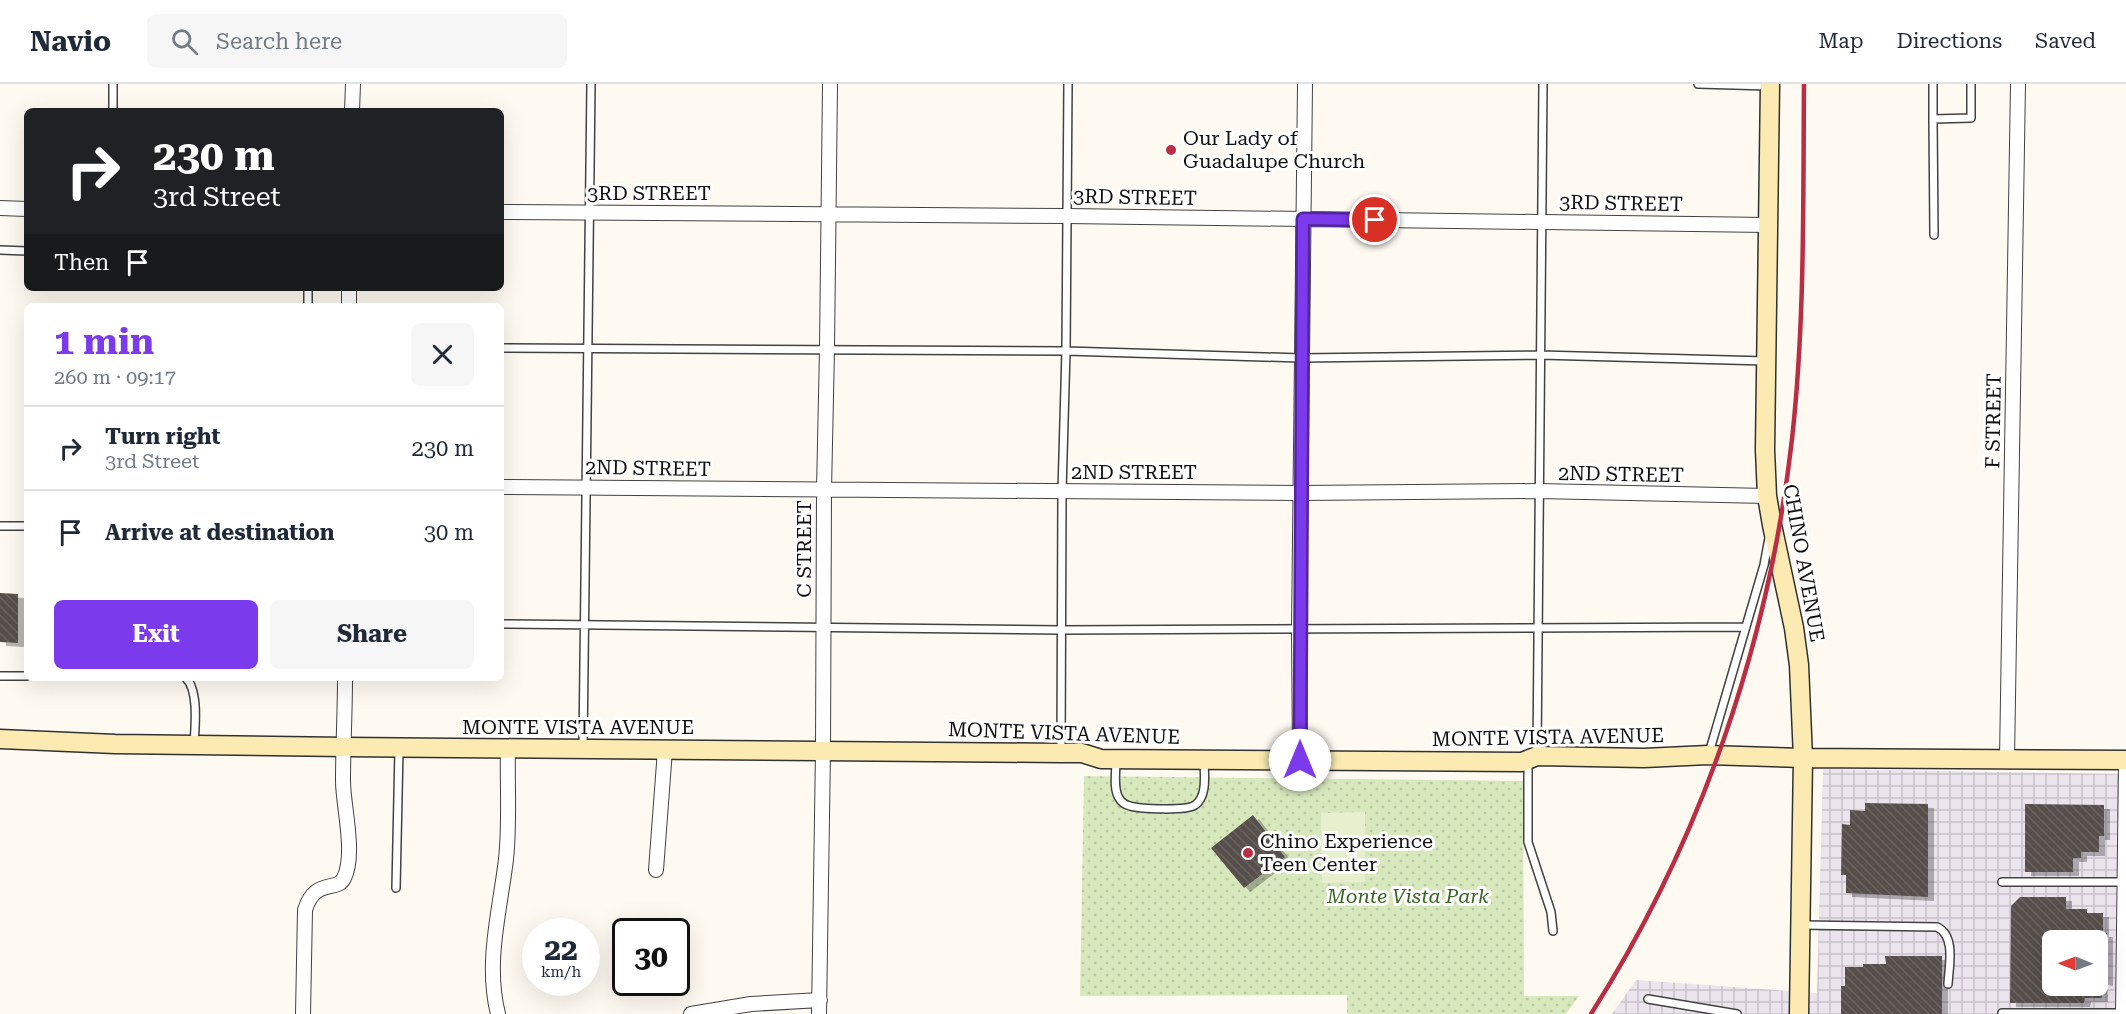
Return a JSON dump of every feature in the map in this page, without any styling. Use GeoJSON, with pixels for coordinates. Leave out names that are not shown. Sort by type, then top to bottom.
{"type":"FeatureCollection","features":[{"type":"Feature","properties":{"kind":"street"},"geometry":{"type":"LineString","coordinates":[[352,108],[353,84]]}},
{"type":"Feature","properties":{"kind":"street","name":"C STREET"},"geometry":{"type":"LineString","coordinates":[[820,1007],[830,84]]}},
{"type":"Feature","properties":{"kind":"street"},"geometry":{"type":"LineString","coordinates":[[1300,760],[1300,493],[1305,84]]}},
{"type":"Feature","properties":{"kind":"street","name":"F STREET"},"geometry":{"type":"LineString","coordinates":[[2007,759],[2018,84]]}},
{"type":"Feature","properties":{"kind":"street","name":"CHINO AVENUE"},"geometry":{"type":"LineString","coordinates":[[1770,85],[1766,361],[1767,496],[1794,628],[1799,665],[1803,758],[1799,1014]]}},
{"type":"Feature","properties":{"kind":"street"},"geometry":{"type":"LineString","coordinates":[[0,208],[24,209]]}},
{"type":"Feature","properties":{"kind":"street","name":"3RD STREET"},"geometry":{"type":"LineString","coordinates":[[504,212],[1768,225]]}},
{"type":"Feature","properties":{"kind":"street","name":"2ND STREET"},"geometry":{"type":"LineString","coordinates":[[504,487],[1300,493],[1539,491],[1767,496]]}},
{"type":"Feature","properties":{"kind":"street"},"geometry":{"type":"LineString","coordinates":[[303,1014],[304,910],[308,898],[315,891],[340,884],[345,877],[347,866],[348,819],[343,781],[345,681]]}},
{"type":"Feature","properties":{"kind":"street","name":"MONTE VISTA AVENUE"},"geometry":{"type":"LineString","coordinates":[[0,739],[115,744],[345,747],[1082,753],[1101,759],[1522,762],[1532,758],[1644,758],[1708,755],[1803,758],[2126,760]]}},
{"type":"Feature","properties":{"kind":"street"},"geometry":{"type":"LineString","coordinates":[[498,1014],[492,981],[492,959],[506,857],[507,749]]}},
{"type":"Feature","properties":{"kind":"street"},"geometry":{"type":"LineString","coordinates":[[656,870],[665,750]]}},
{"type":"Feature","properties":{"kind":"street"},"geometry":{"type":"LineString","coordinates":[[2124,1007],[2126,760]]}},
{"type":"Feature","properties":{"kind":"street"},"geometry":{"type":"LineString","coordinates":[[691,1014],[750,1004],[820,1007]]}},
{"type":"Feature","properties":{"kind":"lane"},"geometry":{"type":"LineString","coordinates":[[113,84],[113,108]]}},
{"type":"Feature","properties":{"kind":"lane"},"geometry":{"type":"LineString","coordinates":[[583,749],[591,84]]}},
{"type":"Feature","properties":{"kind":"lane"},"geometry":{"type":"LineString","coordinates":[[1061,753],[1068,84]]}},
{"type":"Feature","properties":{"kind":"lane"},"geometry":{"type":"LineString","coordinates":[[1543,84],[1538,627],[1528,842],[1551,912],[1553,931]]}},
{"type":"Feature","properties":{"kind":"lane"},"geometry":{"type":"LineString","coordinates":[[1698,84],[1770,85]]}},
{"type":"Feature","properties":{"kind":"lane"},"geometry":{"type":"LineString","coordinates":[[1933,84],[1934,236]]}},
{"type":"Feature","properties":{"kind":"lane"},"geometry":{"type":"LineString","coordinates":[[1933,119],[1971,118],[1971,84]]}},
{"type":"Feature","properties":{"kind":"lane"},"geometry":{"type":"LineString","coordinates":[[0,250],[24,250]]}},
{"type":"Feature","properties":{"kind":"lane"},"geometry":{"type":"LineString","coordinates":[[504,348],[1066,351],[1301,358],[1540,356],[1766,361]]}},
{"type":"Feature","properties":{"kind":"lane"},"geometry":{"type":"LineString","coordinates":[[1708,755],[1764,565],[1772,525]]}},
{"type":"Feature","properties":{"kind":"lane"},"geometry":{"type":"LineString","coordinates":[[0,526],[24,526]]}},
{"type":"Feature","properties":{"kind":"lane"},"geometry":{"type":"LineString","coordinates":[[504,624],[1061,630],[1746,627]]}},
{"type":"Feature","properties":{"kind":"lane"},"geometry":{"type":"LineString","coordinates":[[0,676],[24,676]]}},
{"type":"Feature","properties":{"kind":"lane"},"geometry":{"type":"LineString","coordinates":[[189,681],[192,684],[195,713],[194,745]]}},
{"type":"Feature","properties":{"kind":"lane"},"geometry":{"type":"LineString","coordinates":[[396,888],[399,747]]}},
{"type":"Feature","properties":{"kind":"lane"},"geometry":{"type":"LineString","coordinates":[[1116,758],[1116,792],[1119,800],[1127,806],[1175,808],[1195,806],[1202,797],[1204,759]]}},
{"type":"Feature","properties":{"kind":"lane"},"geometry":{"type":"LineString","coordinates":[[2002,882],[2125,887]]}},
{"type":"Feature","properties":{"kind":"lane"},"geometry":{"type":"LineString","coordinates":[[1800,925],[1937,927],[1944,931],[1949,940],[1948,984]]}},
{"type":"Feature","properties":{"kind":"lane"},"geometry":{"type":"LineString","coordinates":[[1648,999],[1737,1014]]}},
{"type":"Feature","properties":{"kind":"lane"},"geometry":{"type":"LineString","coordinates":[[2002,1012],[2124,1007]]}},
{"type":"Feature","properties":{"kind":"shaded area"},"geometry":{"type":"Polygon","coordinates":[[[1823,769],[2126,774],[2126,1014],[1612,1014],[1636,980],[1817,993],[1823,769]]]}},
{"type":"Feature","properties":{"kind":"green space","name":"Monte Vista Park"},"geometry":{"type":"Polygon","coordinates":[[[1084,776],[1523,781],[1524,996],[1579,996],[1566,1014],[1347,1014],[1347,995],[1080,996],[1084,776]]]}},
{"type":"Feature","properties":{"kind":"green space"},"geometry":{"type":"Polygon","coordinates":[[[1365,812],[1365,882],[1322,883],[1321,813],[1365,812]]]}},
{"type":"Feature","properties":{"kind":"building"},"geometry":{"type":"Polygon","coordinates":[[[0,593],[18,594],[18,643],[0,642],[0,593]]]}},
{"type":"Feature","properties":{"kind":"building"},"geometry":{"type":"Polygon","coordinates":[[[1865,803],[1928,804],[1928,897],[1846,893],[1846,875],[1841,875],[1842,824],[1850,825],[1850,810],[1865,811],[1865,803]]]}},
{"type":"Feature","properties":{"kind":"building"},"geometry":{"type":"Polygon","coordinates":[[[2025,804],[2104,805],[2104,836],[2099,836],[2099,852],[2081,852],[2081,858],[2073,858],[2073,872],[2025,872],[2025,804]]]}},
{"type":"Feature","properties":{"kind":"building","name":"Chino Experience Teen Center"},"geometry":{"type":"Polygon","coordinates":[[[1253,815],[1285,857],[1244,888],[1211,848],[1253,815]]]}},
{"type":"Feature","properties":{"kind":"building"},"geometry":{"type":"Polygon","coordinates":[[[2020,897],[2066,897],[2066,909],[2087,909],[2087,913],[2103,913],[2103,930],[2042,930],[2042,996],[2102,996],[2102,998],[2085,998],[2084,1003],[2010,1003],[2011,906],[2020,897]]]}},
{"type":"Feature","properties":{"kind":"building"},"geometry":{"type":"Polygon","coordinates":[[[1885,956],[1942,956],[1942,1014],[1841,1014],[1841,986],[1845,986],[1845,967],[1886,964],[1885,956]]]}},
{"type":"Feature","properties":{"kind":"railway"},"geometry":{"type":"LineString","coordinates":[[1591,1014],[1666,880],[1697,810],[1724,738],[1747,665],[1766,591],[1781,515],[1796,395],[1802,262],[1804,84]]}},
{"type":"Feature","properties":{"kind":"place","name":"Our Lady of Guadalupe Church"},"geometry":{"type":"Point","coordinates":[1171,150]}},
{"type":"Feature","properties":{"kind":"place","name":"Chino Experience Teen Center"},"geometry":{"type":"Point","coordinates":[1248,853]}},
{"type":"Feature","properties":{"kind":"route"},"geometry":{"type":"LineString","coordinates":[[1300,760],[1303,219],[1375,220]]}}]}
